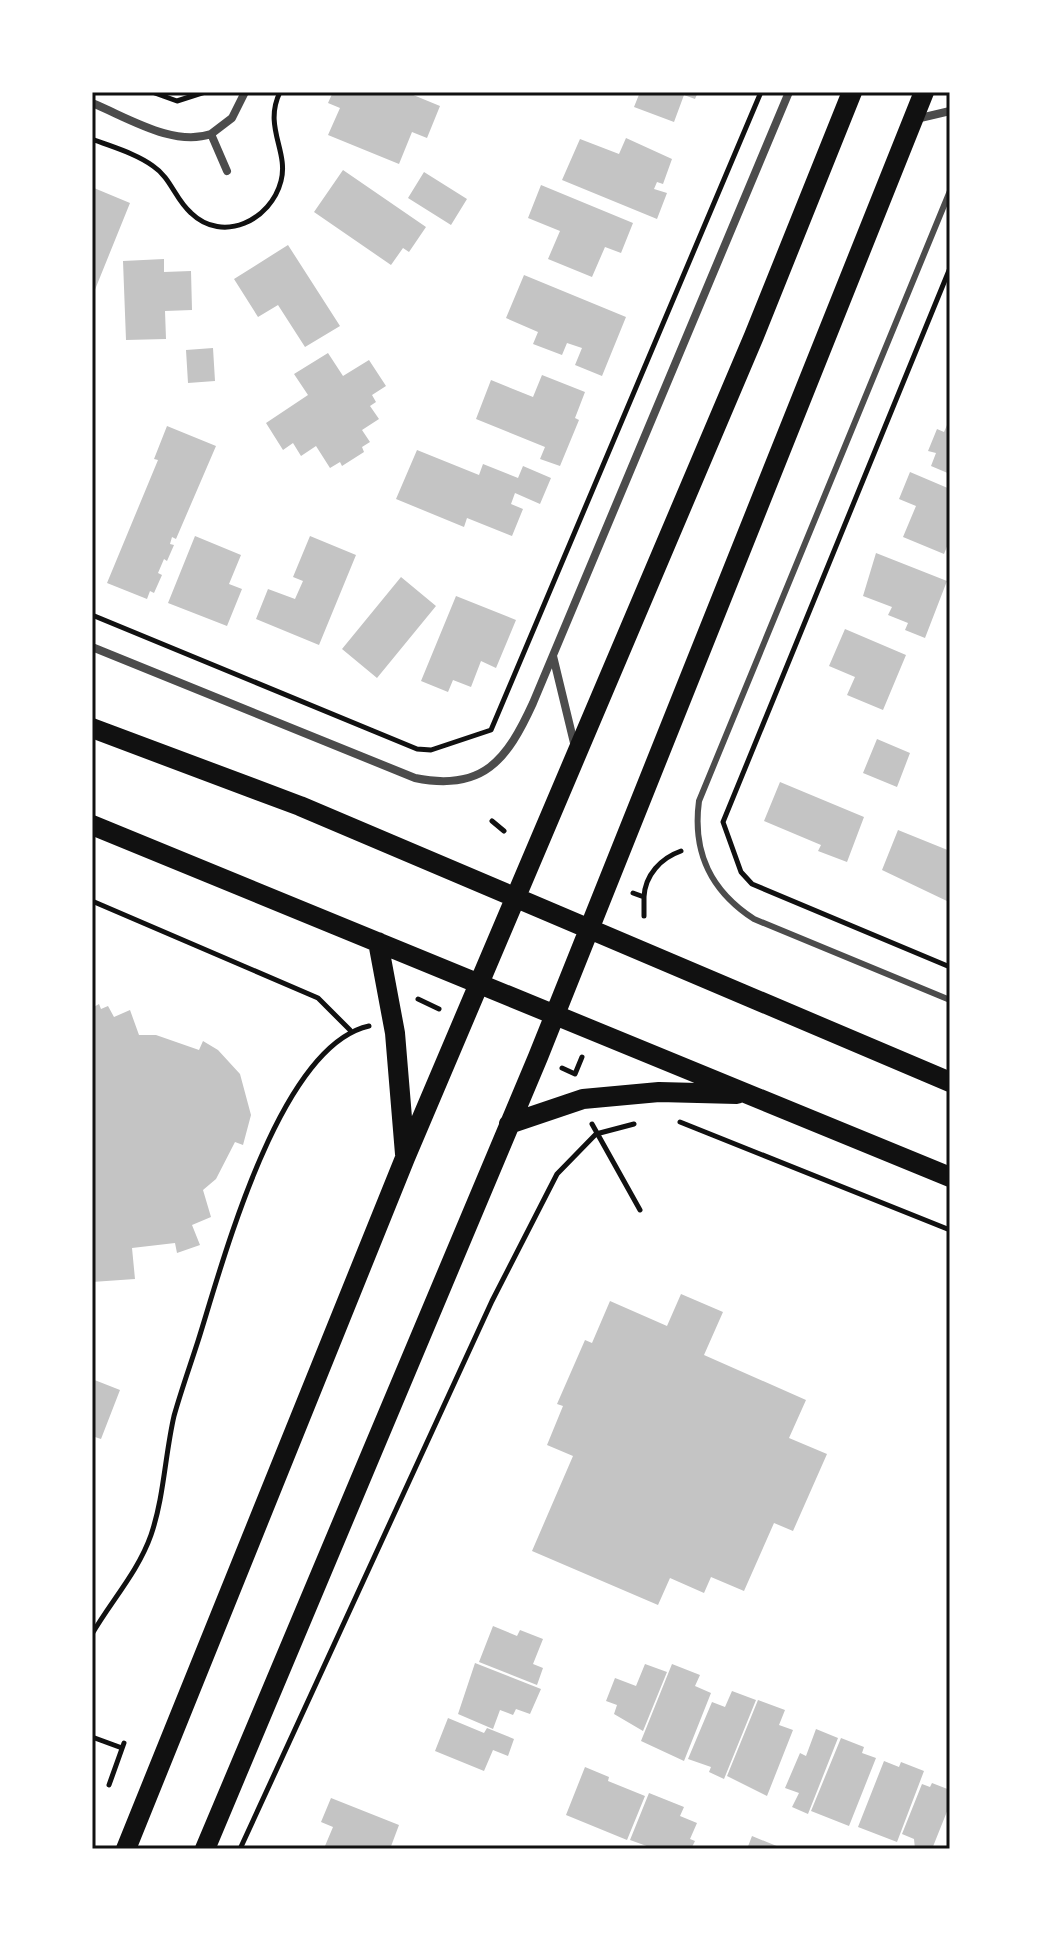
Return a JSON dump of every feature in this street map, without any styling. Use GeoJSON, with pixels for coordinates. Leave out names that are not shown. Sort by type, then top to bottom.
{"type":"FeatureCollection","features":[{"type":"Feature","properties":{"kind":"main road"},"geometry":{"type":"LineString","coordinates":[[126,1849],[405,1158],[754,336],[852,92]]}},
{"type":"Feature","properties":{"kind":"main road"},"geometry":{"type":"LineString","coordinates":[[205,1849],[555,1014],[924,92]]}},
{"type":"Feature","properties":{"kind":"main road"},"geometry":{"type":"LineString","coordinates":[[92,728],[300,806],[950,1082]]}},
{"type":"Feature","properties":{"kind":"main road"},"geometry":{"type":"LineString","coordinates":[[92,825],[950,1177]]}},
{"type":"Feature","properties":{"kind":"main road"},"geometry":{"type":"LineString","coordinates":[[378,942],[395,1033],[405,1158]]}},
{"type":"Feature","properties":{"kind":"main road"},"geometry":{"type":"LineString","coordinates":[[509,1124],[583,1099],[659,1092],[749,1094]]}},
{"type":"Feature","properties":{"kind":"street"},"geometry":{"type":"LineString","coordinates":[[92,103],[175,136],[199,138],[211,134],[232,118],[245,92]]}},
{"type":"Feature","properties":{"kind":"street"},"geometry":{"type":"LineString","coordinates":[[92,647],[391,770],[436,781],[460,781],[495,764],[515,741],[553,656],[789,92]]}},
{"type":"Feature","properties":{"kind":"street"},"geometry":{"type":"LineString","coordinates":[[912,120],[950,111]]}},
{"type":"Feature","properties":{"kind":"street"},"geometry":{"type":"LineString","coordinates":[[211,134],[227,171]]}},
{"type":"Feature","properties":{"kind":"street"},"geometry":{"type":"LineString","coordinates":[[553,656],[576,752]]}},
{"type":"Feature","properties":{"kind":"lane"},"geometry":{"type":"LineString","coordinates":[[950,191],[699,801],[697,830],[719,892],[754,919],[950,1000]]}},
{"type":"Feature","properties":{"kind":"path"},"geometry":{"type":"LineString","coordinates":[[152,92],[177,101],[205,92]]}},
{"type":"Feature","properties":{"kind":"path"},"geometry":{"type":"LineString","coordinates":[[92,615],[417,749],[437,749],[491,730],[761,92]]}},
{"type":"Feature","properties":{"kind":"path"},"geometry":{"type":"LineString","coordinates":[[950,268],[723,822],[741,872],[752,884],[950,967]]}},
{"type":"Feature","properties":{"kind":"path"},"geometry":{"type":"LineString","coordinates":[[492,821],[504,831]]}},
{"type":"Feature","properties":{"kind":"path"},"geometry":{"type":"LineString","coordinates":[[644,916],[646,883],[658,865],[684,849]]}},
{"type":"Feature","properties":{"kind":"path"},"geometry":{"type":"LineString","coordinates":[[633,893],[644,897]]}},
{"type":"Feature","properties":{"kind":"path"},"geometry":{"type":"LineString","coordinates":[[92,901],[318,998],[350,1030],[298,1088],[266,1146],[224,1247],[184,1381],[151,1534],[136,1567],[92,1634]]}},
{"type":"Feature","properties":{"kind":"path"},"geometry":{"type":"LineString","coordinates":[[418,999],[441,1010]]}},
{"type":"Feature","properties":{"kind":"path"},"geometry":{"type":"LineString","coordinates":[[561,1068],[575,1074],[582,1057]]}},
{"type":"Feature","properties":{"kind":"path"},"geometry":{"type":"LineString","coordinates":[[671,1121],[697,1127],[950,1230]]}},
{"type":"Feature","properties":{"kind":"path"},"geometry":{"type":"LineString","coordinates":[[240,1849],[492,1301],[557,1174],[596,1134],[644,1124]]}},
{"type":"Feature","properties":{"kind":"path"},"geometry":{"type":"LineString","coordinates":[[596,1134],[640,1210]]}},
{"type":"Feature","properties":{"kind":"path"},"geometry":{"type":"LineString","coordinates":[[92,1737],[123,1746],[109,1785]]}},
{"type":"Feature","properties":{"kind":"building"},"geometry":{"type":"Polygon","coordinates":[[[333,92],[406,92],[440,106],[427,138],[412,132],[399,164],[328,135],[340,108],[328,103],[333,92]]]}},
{"type":"Feature","properties":{"kind":"building"},"geometry":{"type":"Polygon","coordinates":[[[640,92],[698,92],[695,99],[684,95],[674,122],[634,107],[640,92]]]}},
{"type":"Feature","properties":{"kind":"building"},"geometry":{"type":"Polygon","coordinates":[[[626,138],[672,159],[663,184],[657,182],[654,189],[667,193],[657,219],[562,180],[580,139],[619,154],[626,138]]]}},
{"type":"Feature","properties":{"kind":"building"},"geometry":{"type":"Polygon","coordinates":[[[343,170],[426,227],[409,252],[403,248],[391,265],[314,212],[343,170]]]}},
{"type":"Feature","properties":{"kind":"building"},"geometry":{"type":"Polygon","coordinates":[[[424,172],[467,199],[451,225],[408,198],[424,172]]]}},
{"type":"Feature","properties":{"kind":"building"},"geometry":{"type":"Polygon","coordinates":[[[541,185],[633,223],[621,253],[605,247],[592,277],[548,259],[560,231],[528,218],[541,185]]]}},
{"type":"Feature","properties":{"kind":"building"},"geometry":{"type":"Polygon","coordinates":[[[94,188],[130,203],[92,297],[92,192],[94,188]]]}},
{"type":"Feature","properties":{"kind":"building"},"geometry":{"type":"Polygon","coordinates":[[[288,245],[340,326],[305,347],[278,305],[258,317],[234,279],[288,245]]]}},
{"type":"Feature","properties":{"kind":"building"},"geometry":{"type":"Polygon","coordinates":[[[164,259],[164,272],[191,271],[192,310],[165,311],[166,339],[126,340],[123,261],[164,259]]]}},
{"type":"Feature","properties":{"kind":"building"},"geometry":{"type":"Polygon","coordinates":[[[524,275],[626,317],[602,376],[575,365],[582,348],[567,343],[562,355],[533,344],[538,332],[506,318],[524,275]]]}},
{"type":"Feature","properties":{"kind":"building"},"geometry":{"type":"Polygon","coordinates":[[[213,348],[215,381],[188,383],[186,350],[213,348]]]}},
{"type":"Feature","properties":{"kind":"building"},"geometry":{"type":"Polygon","coordinates":[[[328,353],[343,376],[369,360],[386,386],[372,395],[376,402],[370,406],[379,419],[362,430],[370,442],[362,447],[364,452],[342,466],[340,462],[330,468],[316,446],[301,456],[293,443],[283,450],[266,423],[308,395],[294,374],[328,353]]]}},
{"type":"Feature","properties":{"kind":"building"},"geometry":{"type":"Polygon","coordinates":[[[542,375],[585,392],[575,418],[579,420],[560,466],[540,459],[545,447],[476,419],[491,380],[533,397],[542,375]]]}},
{"type":"Feature","properties":{"kind":"building"},"geometry":{"type":"Polygon","coordinates":[[[950,418],[950,474],[931,466],[936,453],[928,451],[937,429],[944,432],[950,418]]]}},
{"type":"Feature","properties":{"kind":"building"},"geometry":{"type":"Polygon","coordinates":[[[167,426],[216,446],[176,539],[172,537],[170,544],[174,545],[158,573],[162,575],[154,593],[150,591],[147,599],[107,583],[158,460],[154,459],[167,426]]]}},
{"type":"Feature","properties":{"kind":"building"},"geometry":{"type":"Polygon","coordinates":[[[417,450],[479,475],[483,464],[518,478],[523,466],[551,478],[540,504],[515,493],[511,504],[523,509],[512,536],[467,518],[464,527],[396,499],[417,450]]]}},
{"type":"Feature","properties":{"kind":"building"},"geometry":{"type":"Polygon","coordinates":[[[910,472],[950,489],[950,539],[944,554],[903,537],[916,506],[899,499],[910,472]]]}},
{"type":"Feature","properties":{"kind":"building"},"geometry":{"type":"Polygon","coordinates":[[[195,536],[241,555],[229,584],[242,589],[227,626],[168,603],[195,536]]]}},
{"type":"Feature","properties":{"kind":"building"},"geometry":{"type":"Polygon","coordinates":[[[310,536],[356,555],[319,645],[256,619],[268,589],[295,599],[303,581],[293,577],[310,536]]]}},
{"type":"Feature","properties":{"kind":"building"},"geometry":{"type":"Polygon","coordinates":[[[876,553],[947,581],[925,638],[905,630],[908,623],[888,615],[892,607],[863,596],[876,553]]]}},
{"type":"Feature","properties":{"kind":"building"},"geometry":{"type":"Polygon","coordinates":[[[401,577],[436,606],[377,678],[342,649],[401,577]]]}},
{"type":"Feature","properties":{"kind":"building"},"geometry":{"type":"Polygon","coordinates":[[[456,596],[516,620],[496,668],[481,661],[471,687],[453,680],[448,692],[421,681],[456,596]]]}},
{"type":"Feature","properties":{"kind":"building"},"geometry":{"type":"Polygon","coordinates":[[[845,629],[906,655],[883,710],[847,695],[855,677],[829,666],[845,629]]]}},
{"type":"Feature","properties":{"kind":"building"},"geometry":{"type":"Polygon","coordinates":[[[877,739],[910,753],[897,787],[863,773],[877,739]]]}},
{"type":"Feature","properties":{"kind":"building"},"geometry":{"type":"Polygon","coordinates":[[[780,782],[864,817],[847,862],[818,851],[821,845],[764,821],[780,782]]]}},
{"type":"Feature","properties":{"kind":"building"},"geometry":{"type":"Polygon","coordinates":[[[898,830],[950,851],[949,902],[882,870],[898,830]]]}},
{"type":"Feature","properties":{"kind":"building"},"geometry":{"type":"Polygon","coordinates":[[[99,1004],[101,1009],[108,1006],[114,1017],[130,1010],[139,1035],[156,1035],[199,1050],[203,1041],[218,1050],[240,1074],[251,1115],[243,1145],[235,1142],[216,1179],[203,1190],[211,1217],[192,1225],[200,1245],[177,1253],[175,1243],[132,1248],[135,1279],[92,1282],[92,1008],[99,1004]]]}},
{"type":"Feature","properties":{"kind":"building"},"geometry":{"type":"Polygon","coordinates":[[[681,1294],[723,1312],[704,1355],[806,1400],[789,1438],[827,1454],[793,1531],[774,1523],[744,1591],[711,1577],[704,1593],[670,1578],[658,1605],[532,1551],[573,1456],[547,1445],[563,1406],[557,1404],[585,1340],[592,1343],[610,1301],[667,1326],[681,1294]]]}},
{"type":"Feature","properties":{"kind":"building"},"geometry":{"type":"Polygon","coordinates":[[[92,1379],[120,1390],[101,1439],[92,1436],[92,1379]]]}},
{"type":"Feature","properties":{"kind":"building"},"geometry":{"type":"Polygon","coordinates":[[[493,1626],[517,1636],[520,1630],[543,1639],[533,1664],[543,1668],[537,1685],[479,1662],[493,1626]]]}},
{"type":"Feature","properties":{"kind":"building"},"geometry":{"type":"Polygon","coordinates":[[[475,1663],[541,1689],[530,1714],[516,1709],[513,1715],[500,1710],[493,1729],[458,1714],[475,1663]]]}},
{"type":"Feature","properties":{"kind":"building"},"geometry":{"type":"Polygon","coordinates":[[[645,1664],[667,1672],[643,1731],[614,1714],[617,1705],[606,1701],[615,1678],[636,1686],[645,1664]]]}},
{"type":"Feature","properties":{"kind":"building"},"geometry":{"type":"Polygon","coordinates":[[[672,1664],[700,1675],[695,1686],[711,1693],[684,1761],[641,1741],[672,1664]]]}},
{"type":"Feature","properties":{"kind":"building"},"geometry":{"type":"Polygon","coordinates":[[[732,1691],[756,1700],[724,1779],[709,1772],[711,1767],[688,1759],[712,1702],[725,1707],[732,1691]]]}},
{"type":"Feature","properties":{"kind":"building"},"geometry":{"type":"Polygon","coordinates":[[[758,1700],[785,1710],[779,1725],[793,1730],[767,1796],[727,1776],[758,1700]]]}},
{"type":"Feature","properties":{"kind":"building"},"geometry":{"type":"Polygon","coordinates":[[[448,1718],[484,1733],[487,1728],[514,1739],[508,1756],[493,1750],[484,1771],[435,1751],[448,1718]]]}},
{"type":"Feature","properties":{"kind":"building"},"geometry":{"type":"Polygon","coordinates":[[[816,1729],[838,1738],[808,1814],[792,1807],[799,1793],[785,1788],[800,1753],[806,1756],[816,1729]]]}},
{"type":"Feature","properties":{"kind":"building"},"geometry":{"type":"Polygon","coordinates":[[[841,1738],[864,1747],[862,1753],[876,1758],[849,1826],[811,1811],[841,1738]]]}},
{"type":"Feature","properties":{"kind":"building"},"geometry":{"type":"Polygon","coordinates":[[[884,1761],[899,1767],[901,1762],[924,1771],[897,1842],[858,1827],[884,1761]]]}},
{"type":"Feature","properties":{"kind":"building"},"geometry":{"type":"Polygon","coordinates":[[[585,1767],[609,1777],[608,1781],[645,1796],[627,1840],[566,1815],[585,1767]]]}},
{"type":"Feature","properties":{"kind":"building"},"geometry":{"type":"Polygon","coordinates":[[[932,1783],[950,1790],[950,1804],[932,1849],[915,1849],[914,1839],[902,1834],[922,1784],[930,1787],[932,1783]]]}},
{"type":"Feature","properties":{"kind":"building"},"geometry":{"type":"Polygon","coordinates":[[[649,1793],[684,1807],[680,1816],[697,1823],[690,1839],[695,1841],[691,1849],[655,1849],[630,1840],[649,1793]]]}},
{"type":"Feature","properties":{"kind":"building"},"geometry":{"type":"Polygon","coordinates":[[[331,1798],[399,1825],[390,1849],[333,1849],[325,1846],[333,1827],[321,1822],[331,1798]]]}},
{"type":"Feature","properties":{"kind":"building"},"geometry":{"type":"Polygon","coordinates":[[[752,1836],[784,1849],[747,1849],[752,1836]]]}}]}
